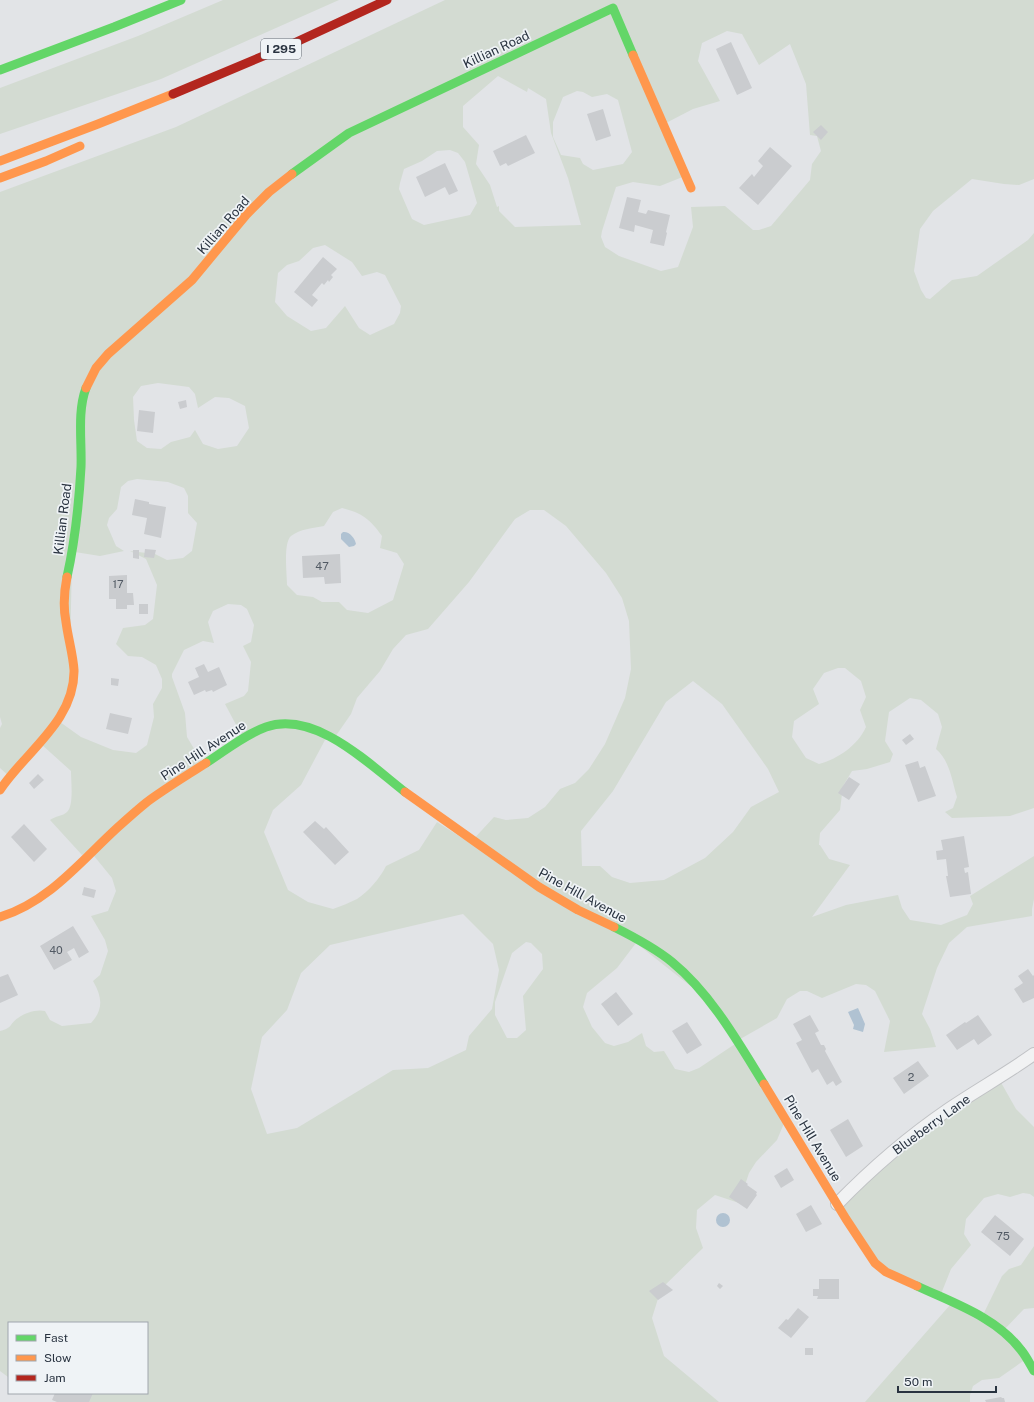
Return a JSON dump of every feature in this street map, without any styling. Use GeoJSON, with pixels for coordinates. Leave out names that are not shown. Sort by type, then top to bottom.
{"type":"FeatureCollection","features":[{"type":"Feature","properties":{"kind":"main road"},"geometry":{"type":"LineString","coordinates":[[0,70],[181,0]]}},
{"type":"Feature","properties":{"kind":"main road","name":"I 295"},"geometry":{"type":"LineString","coordinates":[[0,161],[174,95],[260,58],[387,0]]}},
{"type":"Feature","properties":{"kind":"main road","name":"Killian Road"},"geometry":{"type":"LineString","coordinates":[[0,790],[12,773],[52,728],[65,710],[72,692],[74,674],[73,660],[64,599],[73,548],[78,502],[81,447],[81,407],[86,384],[96,368],[115,347],[192,281],[246,216],[271,191],[328,147],[349,133],[613,8],[691,188]]}},
{"type":"Feature","properties":{"kind":"main road"},"geometry":{"type":"LineString","coordinates":[[124,123],[174,95]]}},
{"type":"Feature","properties":{"kind":"main road"},"geometry":{"type":"LineString","coordinates":[[0,178],[89,141]]}},
{"type":"Feature","properties":{"kind":"main road","name":"Pine Hill Avenue"},"geometry":{"type":"LineString","coordinates":[[0,916],[10,914],[38,900],[55,887],[117,828],[147,802],[250,734],[267,726],[281,724],[313,729],[339,741],[420,804],[539,887],[578,910],[636,938],[672,962],[696,986],[725,1021],[837,1204],[875,1263],[886,1272],[961,1306],[989,1322],[1008,1336],[1021,1350],[1034,1371]]}},
{"type":"Feature","properties":{"kind":"street","name":"Blueberry Lane"},"geometry":{"type":"LineString","coordinates":[[837,1204],[860,1180],[894,1150],[948,1110],[1034,1054]]}},
{"type":"Feature","properties":{"kind":"shaded area"},"geometry":{"type":"Polygon","coordinates":[[[223,0],[339,0],[161,79],[0,134],[0,88],[138,36],[223,0]]]}},
{"type":"Feature","properties":{"kind":"shaded area"},"geometry":{"type":"Polygon","coordinates":[[[445,0],[1034,0],[1034,179],[1019,185],[972,179],[933,211],[920,229],[914,271],[921,290],[926,298],[930,299],[952,280],[977,276],[1028,240],[1034,233],[1034,808],[1010,816],[952,818],[945,812],[953,808],[957,797],[947,765],[941,754],[936,749],[942,727],[938,714],[921,700],[910,698],[889,712],[885,741],[893,754],[890,762],[867,769],[852,771],[843,786],[840,810],[820,833],[819,845],[829,859],[850,865],[812,917],[846,905],[898,895],[902,908],[910,920],[941,925],[967,915],[973,904],[970,896],[1034,856],[1034,899],[1032,916],[967,927],[949,943],[937,968],[922,1014],[930,1029],[936,1047],[884,1052],[890,1021],[875,991],[866,985],[856,984],[822,998],[807,991],[800,991],[787,999],[777,1018],[735,1042],[698,992],[636,943],[617,968],[587,993],[583,1007],[592,1027],[605,1043],[614,1046],[628,1042],[642,1033],[646,1046],[654,1052],[664,1051],[675,1069],[689,1072],[699,1068],[735,1044],[785,1121],[777,1140],[756,1162],[749,1173],[739,1203],[715,1195],[697,1210],[696,1228],[703,1248],[661,1289],[652,1318],[664,1356],[719,1402],[79,1402],[76,1394],[148,1394],[148,1322],[8,1322],[8,1377],[0,1371],[0,1031],[9,1027],[21,1016],[38,1011],[45,1011],[50,1020],[62,1026],[91,1023],[100,1008],[100,998],[93,981],[100,975],[108,951],[105,940],[91,916],[108,911],[116,891],[112,878],[90,851],[82,855],[50,820],[67,812],[69,809],[71,804],[72,787],[71,771],[41,744],[10,777],[0,768],[0,728],[2,724],[0,717],[0,192],[176,127],[445,0]],[[727,31],[702,43],[698,61],[720,101],[693,109],[666,123],[685,176],[660,186],[633,182],[616,187],[602,231],[601,237],[605,247],[619,256],[661,271],[678,267],[693,227],[691,207],[725,206],[753,230],[759,230],[771,226],[810,180],[812,164],[821,151],[817,136],[810,135],[806,84],[790,44],[759,65],[742,34],[727,31]],[[498,76],[463,106],[463,127],[479,145],[476,164],[490,185],[497,207],[499,206],[499,211],[515,227],[581,225],[568,178],[551,133],[546,99],[528,88],[527,92],[498,76]],[[577,91],[563,97],[553,122],[553,137],[561,155],[580,158],[583,164],[593,170],[623,164],[632,152],[618,100],[607,94],[592,97],[583,92],[577,91]],[[450,150],[437,151],[422,161],[404,169],[400,183],[399,189],[412,219],[424,225],[470,215],[477,203],[465,162],[458,153],[450,150]],[[325,245],[313,248],[299,261],[287,265],[278,273],[275,302],[287,316],[311,331],[326,328],[345,306],[359,328],[370,335],[394,324],[400,313],[401,306],[385,275],[377,272],[362,276],[352,262],[325,245]],[[158,383],[141,386],[133,397],[137,441],[147,448],[161,449],[171,442],[190,437],[195,430],[203,444],[218,449],[237,446],[249,428],[245,406],[229,398],[215,397],[198,408],[195,394],[189,387],[158,383]],[[137,479],[128,481],[121,487],[117,509],[109,518],[107,525],[116,546],[124,551],[100,556],[75,552],[72,557],[69,705],[60,722],[81,737],[113,750],[136,753],[147,745],[154,717],[153,704],[162,688],[162,679],[156,665],[142,657],[128,656],[116,644],[123,628],[145,625],[153,619],[157,585],[146,559],[130,551],[155,554],[167,560],[183,558],[192,551],[197,523],[188,513],[188,496],[184,488],[168,482],[137,479]],[[342,508],[333,512],[324,526],[307,529],[291,536],[286,552],[287,585],[297,595],[313,597],[322,602],[339,602],[347,610],[368,613],[393,600],[404,564],[397,553],[380,548],[382,536],[374,525],[355,512],[342,508]],[[530,510],[515,519],[469,582],[428,629],[406,635],[393,649],[380,671],[357,698],[351,714],[333,740],[325,740],[301,785],[273,810],[264,832],[288,890],[308,902],[333,909],[357,899],[374,884],[386,866],[419,850],[437,822],[470,843],[494,817],[506,820],[528,818],[545,807],[560,789],[575,783],[589,769],[605,744],[625,698],[631,669],[629,621],[622,598],[606,573],[566,526],[544,510],[530,510]],[[228,604],[213,611],[208,622],[214,643],[203,641],[184,650],[172,674],[185,713],[187,737],[202,762],[242,736],[225,704],[244,696],[248,691],[251,662],[243,646],[251,642],[254,625],[247,609],[241,605],[228,604]],[[838,668],[824,673],[813,689],[819,704],[794,721],[792,737],[806,758],[819,764],[840,755],[858,740],[866,727],[860,710],[866,697],[861,681],[845,668],[838,668]],[[693,681],[666,702],[613,791],[581,831],[582,866],[600,866],[612,877],[630,883],[664,880],[705,858],[733,832],[751,807],[779,792],[768,769],[722,704],[693,681]],[[463,914],[330,945],[301,973],[287,1010],[262,1037],[251,1089],[267,1134],[297,1128],[393,1070],[428,1068],[466,1050],[469,1036],[492,1009],[499,970],[493,944],[463,914]],[[526,942],[512,953],[495,1002],[495,1015],[507,1038],[517,1038],[526,1030],[523,996],[543,969],[542,954],[531,943],[526,942]]]}},
{"type":"Feature","properties":{"kind":"shaded area"},"geometry":{"type":"Polygon","coordinates":[[[999,1079],[1016,1109],[1034,1127],[1034,1197],[1030,1194],[1023,1193],[1010,1197],[998,1194],[984,1198],[966,1219],[964,1234],[971,1245],[951,1269],[939,1299],[888,1274],[838,1203],[874,1169],[999,1079]]]}},
{"type":"Feature","properties":{"kind":"shaded area"},"geometry":{"type":"Polygon","coordinates":[[[1034,1246],[1034,1308],[1024,1309],[1001,1333],[1026,1359],[999,1378],[982,1380],[973,1386],[970,1395],[970,1402],[865,1402],[950,1305],[981,1319],[1002,1276],[1009,1269],[1021,1265],[1034,1246]]]}},
{"type":"Feature","properties":{"kind":"water"},"geometry":{"type":"Polygon","coordinates":[[[343,532],[353,537],[356,544],[354,546],[349,547],[341,539],[341,534],[343,532]]]}},
{"type":"Feature","properties":{"kind":"water"},"geometry":{"type":"Polygon","coordinates":[[[858,1008],[865,1024],[863,1032],[853,1029],[854,1025],[848,1012],[858,1008]]]}},
{"type":"Feature","properties":{"kind":"water"},"geometry":{"type":"Polygon","coordinates":[[[720,1213],[726,1213],[730,1217],[730,1223],[726,1227],[720,1227],[716,1223],[716,1217],[720,1213]]]}},
{"type":"Feature","properties":{"kind":"building"},"geometry":{"type":"Polygon","coordinates":[[[731,42],[752,88],[737,95],[716,49],[731,42]]]}},
{"type":"Feature","properties":{"kind":"building"},"geometry":{"type":"Polygon","coordinates":[[[603,109],[611,136],[596,141],[587,114],[603,109]]]}},
{"type":"Feature","properties":{"kind":"building"},"geometry":{"type":"Polygon","coordinates":[[[821,125],[828,132],[821,140],[813,132],[821,125]]]}},
{"type":"Feature","properties":{"kind":"building"},"geometry":{"type":"Polygon","coordinates":[[[526,135],[535,153],[508,166],[506,163],[500,166],[493,151],[526,135]]]}},
{"type":"Feature","properties":{"kind":"building"},"geometry":{"type":"Polygon","coordinates":[[[770,147],[792,166],[758,205],[739,188],[752,174],[754,177],[763,166],[758,161],[770,147]]]}},
{"type":"Feature","properties":{"kind":"building"},"geometry":{"type":"Polygon","coordinates":[[[445,163],[458,191],[449,195],[445,187],[425,197],[416,177],[445,163]]]}},
{"type":"Feature","properties":{"kind":"building"},"geometry":{"type":"Polygon","coordinates":[[[627,197],[641,200],[638,212],[646,214],[648,210],[670,215],[664,246],[650,243],[653,230],[635,225],[634,232],[619,228],[627,197]]]}},
{"type":"Feature","properties":{"kind":"building"},"geometry":{"type":"Polygon","coordinates":[[[323,257],[337,269],[331,275],[333,277],[329,282],[328,280],[324,285],[322,283],[312,295],[318,300],[312,307],[294,292],[323,257]]]}},
{"type":"Feature","properties":{"kind":"building"},"geometry":{"type":"Polygon","coordinates":[[[186,400],[187,407],[180,409],[178,402],[186,400]]]}},
{"type":"Feature","properties":{"kind":"building"},"geometry":{"type":"Polygon","coordinates":[[[139,410],[155,412],[153,433],[137,431],[139,410]]]}},
{"type":"Feature","properties":{"kind":"building"},"geometry":{"type":"Polygon","coordinates":[[[135,499],[149,502],[149,504],[166,507],[161,538],[144,534],[147,518],[132,515],[135,499]]]}},
{"type":"Feature","properties":{"kind":"building"},"geometry":{"type":"Polygon","coordinates":[[[145,549],[156,550],[154,558],[144,557],[145,549]]]}},
{"type":"Feature","properties":{"kind":"building"},"geometry":{"type":"Polygon","coordinates":[[[133,550],[139,550],[139,559],[133,558],[133,550]]]}},
{"type":"Feature","properties":{"kind":"building"},"geometry":{"type":"Polygon","coordinates":[[[340,554],[341,583],[325,584],[324,577],[303,578],[302,556],[340,554]]]}},
{"type":"Feature","properties":{"kind":"building"},"geometry":{"type":"Polygon","coordinates":[[[127,575],[127,593],[133,593],[134,605],[127,605],[127,609],[116,609],[116,599],[109,599],[109,576],[127,575]]]}},
{"type":"Feature","properties":{"kind":"building"},"geometry":{"type":"Polygon","coordinates":[[[139,604],[148,604],[148,614],[139,614],[139,604]]]}},
{"type":"Feature","properties":{"kind":"building"},"geometry":{"type":"Polygon","coordinates":[[[204,664],[208,672],[219,667],[227,685],[213,692],[212,690],[206,692],[205,690],[194,695],[188,682],[199,677],[195,668],[204,664]]]}},
{"type":"Feature","properties":{"kind":"building"},"geometry":{"type":"Polygon","coordinates":[[[111,678],[119,679],[118,686],[111,685],[111,678]]]}},
{"type":"Feature","properties":{"kind":"building"},"geometry":{"type":"Polygon","coordinates":[[[110,713],[132,718],[128,734],[106,729],[110,713]]]}},
{"type":"Feature","properties":{"kind":"building"},"geometry":{"type":"Polygon","coordinates":[[[910,734],[914,739],[906,745],[902,740],[910,734]]]}},
{"type":"Feature","properties":{"kind":"building"},"geometry":{"type":"Polygon","coordinates":[[[918,761],[920,768],[925,766],[936,796],[918,802],[905,765],[918,761]]]}},
{"type":"Feature","properties":{"kind":"building"},"geometry":{"type":"Polygon","coordinates":[[[38,774],[44,780],[34,789],[29,783],[38,774]]]}},
{"type":"Feature","properties":{"kind":"building"},"geometry":{"type":"Polygon","coordinates":[[[849,777],[860,784],[849,800],[838,793],[849,777]]]}},
{"type":"Feature","properties":{"kind":"building"},"geometry":{"type":"Polygon","coordinates":[[[315,821],[324,829],[326,827],[349,852],[335,865],[303,832],[315,821]]]}},
{"type":"Feature","properties":{"kind":"building"},"geometry":{"type":"Polygon","coordinates":[[[24,824],[47,849],[34,862],[11,837],[24,824]]]}},
{"type":"Feature","properties":{"kind":"building"},"geometry":{"type":"Polygon","coordinates":[[[964,836],[969,867],[964,868],[965,873],[968,872],[971,894],[950,897],[946,876],[948,876],[946,859],[937,860],[936,851],[943,850],[941,840],[964,836]]]}},
{"type":"Feature","properties":{"kind":"building"},"geometry":{"type":"Polygon","coordinates":[[[84,887],[96,890],[94,898],[82,895],[84,887]]]}},
{"type":"Feature","properties":{"kind":"building"},"geometry":{"type":"Polygon","coordinates":[[[73,926],[89,952],[79,958],[74,948],[67,952],[72,960],[54,970],[40,946],[73,926]]]}},
{"type":"Feature","properties":{"kind":"building"},"geometry":{"type":"Polygon","coordinates":[[[1028,969],[1033,976],[1034,975],[1034,998],[1023,1003],[1014,989],[1023,983],[1018,976],[1028,969]]]}},
{"type":"Feature","properties":{"kind":"building"},"geometry":{"type":"Polygon","coordinates":[[[8,974],[18,995],[0,1003],[0,977],[8,974]]]}},
{"type":"Feature","properties":{"kind":"building"},"geometry":{"type":"Polygon","coordinates":[[[616,992],[633,1014],[618,1026],[601,1004],[616,992]]]}},
{"type":"Feature","properties":{"kind":"building"},"geometry":{"type":"Polygon","coordinates":[[[810,1015],[819,1031],[815,1033],[821,1045],[824,1045],[826,1049],[825,1051],[842,1082],[836,1086],[833,1081],[827,1085],[818,1069],[812,1073],[796,1043],[802,1040],[793,1024],[810,1015]]]}},
{"type":"Feature","properties":{"kind":"building"},"geometry":{"type":"Polygon","coordinates":[[[978,1015],[992,1035],[978,1045],[974,1039],[957,1050],[946,1035],[978,1015]]]}},
{"type":"Feature","properties":{"kind":"building"},"geometry":{"type":"Polygon","coordinates":[[[687,1022],[702,1045],[687,1054],[672,1031],[687,1022]]]}},
{"type":"Feature","properties":{"kind":"building"},"geometry":{"type":"Polygon","coordinates":[[[918,1061],[929,1076],[904,1094],[893,1078],[918,1061]]]}},
{"type":"Feature","properties":{"kind":"building"},"geometry":{"type":"Polygon","coordinates":[[[848,1119],[863,1146],[846,1157],[830,1130],[848,1119]]]}},
{"type":"Feature","properties":{"kind":"building"},"geometry":{"type":"Polygon","coordinates":[[[787,1168],[794,1180],[781,1188],[774,1176],[787,1168]]]}},
{"type":"Feature","properties":{"kind":"building"},"geometry":{"type":"Polygon","coordinates":[[[741,1179],[757,1192],[757,1195],[747,1209],[729,1197],[741,1179]]]}},
{"type":"Feature","properties":{"kind":"building"},"geometry":{"type":"Polygon","coordinates":[[[811,1205],[822,1224],[806,1232],[796,1214],[811,1205]]]}},
{"type":"Feature","properties":{"kind":"building"},"geometry":{"type":"Polygon","coordinates":[[[995,1215],[1024,1239],[1010,1256],[981,1232],[995,1215]]]}},
{"type":"Feature","properties":{"kind":"building"},"geometry":{"type":"Polygon","coordinates":[[[819,1279],[839,1279],[839,1299],[817,1299],[818,1296],[813,1296],[813,1289],[819,1289],[819,1279]]]}},
{"type":"Feature","properties":{"kind":"building"},"geometry":{"type":"Polygon","coordinates":[[[663,1282],[673,1290],[658,1300],[649,1291],[663,1282]]]}},
{"type":"Feature","properties":{"kind":"building"},"geometry":{"type":"Polygon","coordinates":[[[719,1283],[723,1286],[720,1289],[717,1286],[719,1283]]]}},
{"type":"Feature","properties":{"kind":"building"},"geometry":{"type":"Polygon","coordinates":[[[798,1308],[809,1317],[791,1338],[778,1328],[786,1319],[788,1320],[798,1308]]]}},
{"type":"Feature","properties":{"kind":"building"},"geometry":{"type":"Polygon","coordinates":[[[805,1348],[813,1348],[813,1355],[805,1355],[805,1348]]]}},
{"type":"Feature","properties":{"kind":"building"},"geometry":{"type":"Polygon","coordinates":[[[55,1394],[93,1394],[89,1402],[57,1402],[52,1400],[55,1394]]]}},
{"type":"Feature","properties":{"kind":"building"},"geometry":{"type":"Polygon","coordinates":[[[1001,1397],[1004,1398],[1005,1402],[986,1402],[985,1400],[1001,1397]]]}},
{"type":"Feature","properties":{"kind":"traffic: fast"},"geometry":{"type":"LineString","coordinates":[[0,70],[181,0]]}},
{"type":"Feature","properties":{"kind":"traffic: fast"},"geometry":{"type":"LineString","coordinates":[[292,174],[349,133],[613,8],[633,55]]}},
{"type":"Feature","properties":{"kind":"traffic: fast"},"geometry":{"type":"LineString","coordinates":[[67,577],[78,508],[81,467],[81,417],[83,397],[86,388]]}},
{"type":"Feature","properties":{"kind":"traffic: fast"},"geometry":{"type":"LineString","coordinates":[[206,763],[258,730],[285,724],[303,726],[322,733],[340,743],[358,755],[405,792]]}},
{"type":"Feature","properties":{"kind":"traffic: fast"},"geometry":{"type":"LineString","coordinates":[[614,927],[659,952],[686,975],[723,1019],[764,1084]]}},
{"type":"Feature","properties":{"kind":"traffic: fast"},"geometry":{"type":"LineString","coordinates":[[917,1286],[973,1312],[999,1328],[1011,1338],[1021,1350],[1034,1371]]}},
{"type":"Feature","properties":{"kind":"traffic: slow"},"geometry":{"type":"LineString","coordinates":[[633,55],[691,188]]}},
{"type":"Feature","properties":{"kind":"traffic: slow"},"geometry":{"type":"LineString","coordinates":[[0,161],[173,94]]}},
{"type":"Feature","properties":{"kind":"traffic: slow"},"geometry":{"type":"LineString","coordinates":[[0,178],[46,161],[80,146]]}},
{"type":"Feature","properties":{"kind":"traffic: slow"},"geometry":{"type":"LineString","coordinates":[[86,388],[96,368],[108,354],[192,280],[246,215],[269,192],[292,174]]}},
{"type":"Feature","properties":{"kind":"traffic: slow"},"geometry":{"type":"LineString","coordinates":[[0,790],[10,776],[47,735],[58,720],[66,705],[72,688],[74,670],[64,605],[67,577]]}},
{"type":"Feature","properties":{"kind":"traffic: slow"},"geometry":{"type":"LineString","coordinates":[[0,917],[18,910],[49,891],[143,805],[206,763]]}},
{"type":"Feature","properties":{"kind":"traffic: slow"},"geometry":{"type":"LineString","coordinates":[[405,792],[539,887],[578,910],[614,927]]}},
{"type":"Feature","properties":{"kind":"traffic: slow"},"geometry":{"type":"LineString","coordinates":[[764,1084],[846,1219],[875,1263],[886,1272],[917,1286]]}},
{"type":"Feature","properties":{"kind":"traffic: jam"},"geometry":{"type":"LineString","coordinates":[[173,94],[292,44],[387,0]]}}]}
